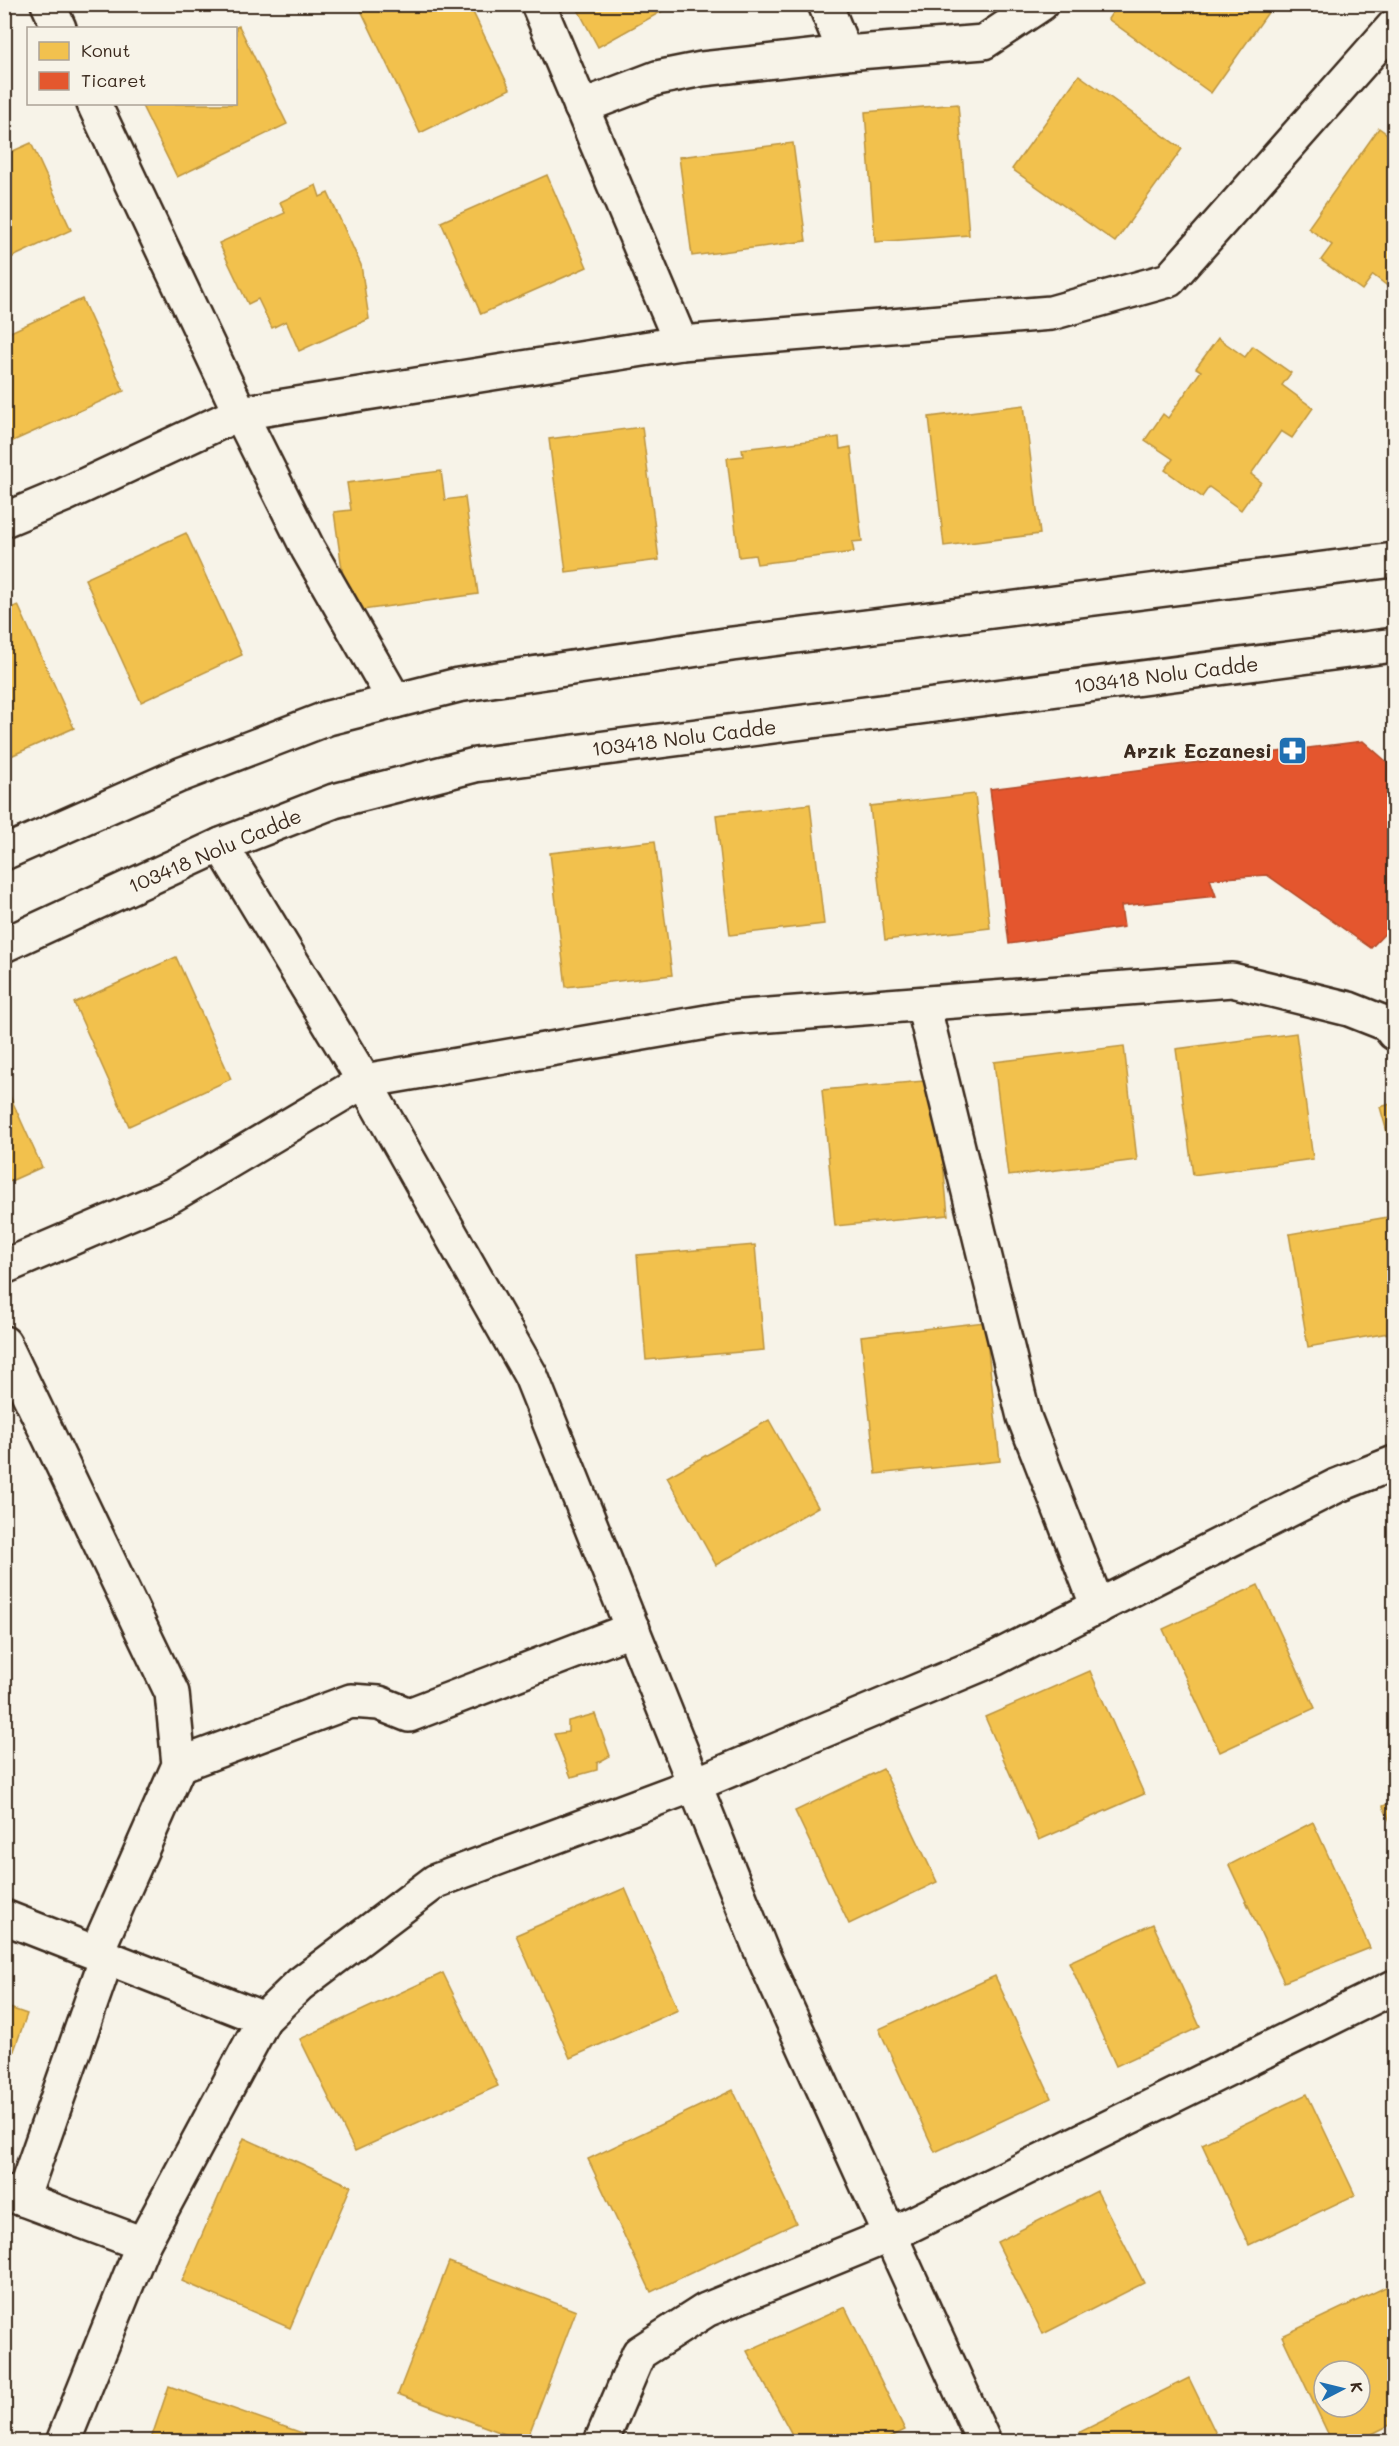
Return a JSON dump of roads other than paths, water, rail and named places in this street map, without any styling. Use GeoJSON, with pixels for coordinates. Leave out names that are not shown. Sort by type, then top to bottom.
{"type":"FeatureCollection","features":[{"type":"Feature","properties":{"kind":"street"},"geometry":{"type":"LineString","coordinates":[[48,4],[59,27]]}},
{"type":"Feature","properties":{"kind":"street"},"geometry":{"type":"LineString","coordinates":[[538,4],[681,343]]}},
{"type":"Feature","properties":{"kind":"street"},"geometry":{"type":"LineString","coordinates":[[825,4],[845,53]]}},
{"type":"Feature","properties":{"kind":"street"},"geometry":{"type":"LineString","coordinates":[[581,107],[657,78],[702,69],[845,53],[984,42],[1041,4]]}},
{"type":"Feature","properties":{"kind":"street"},"geometry":{"type":"LineString","coordinates":[[7,512],[64,495],[240,413],[681,343],[1052,313],[1169,280],[1395,26]]}},
{"type":"Feature","properties":{"kind":"street"},"geometry":{"type":"LineString","coordinates":[[94,105],[240,413],[308,549],[395,701]]}},
{"type":"Feature","properties":{"kind":"street"},"geometry":{"type":"LineString","coordinates":[[4,853],[180,776],[328,718],[458,685],[732,644],[1395,560]]}},
{"type":"Feature","properties":{"kind":"street","name":"103418 Nolu Cadde"},"geometry":{"type":"LineString","coordinates":[[4,945],[221,845],[334,801],[475,765],[1395,645]]}},
{"type":"Feature","properties":{"kind":"street"},"geometry":{"type":"LineString","coordinates":[[221,845],[364,1081],[531,1376],[764,1958],[984,2442]]}},
{"type":"Feature","properties":{"kind":"street"},"geometry":{"type":"LineString","coordinates":[[4,1267],[172,1195],[364,1081],[730,1018],[1232,980],[1350,1009],[1392,1024]]}},
{"type":"Feature","properties":{"kind":"street"},"geometry":{"type":"LineString","coordinates":[[923,1004],[1024,1417],[1098,1607]]}},
{"type":"Feature","properties":{"kind":"street"},"geometry":{"type":"LineString","coordinates":[[4,1343],[172,1693],[179,1765],[102,1955],[13,2195],[143,2244]]}},
{"type":"Feature","properties":{"kind":"street"},"geometry":{"type":"LineString","coordinates":[[63,2442],[143,2244],[264,2019],[300,1983],[436,1881],[696,1784],[994,1659],[1336,1486],[1395,1463]]}},
{"type":"Feature","properties":{"kind":"street"},"geometry":{"type":"LineString","coordinates":[[179,1765],[351,1701],[379,1703],[409,1715],[633,1629]]}},
{"type":"Feature","properties":{"kind":"street"},"geometry":{"type":"LineString","coordinates":[[4,1917],[264,2019]]}},
{"type":"Feature","properties":{"kind":"street"},"geometry":{"type":"LineString","coordinates":[[601,2442],[639,2353],[706,2310],[890,2235],[1395,1987]]}},
{"type":"Feature","properties":{"kind":"place","name":"Arzık Eczanesi"},"geometry":{"type":"Point","coordinates":[1293,751]}}]}
